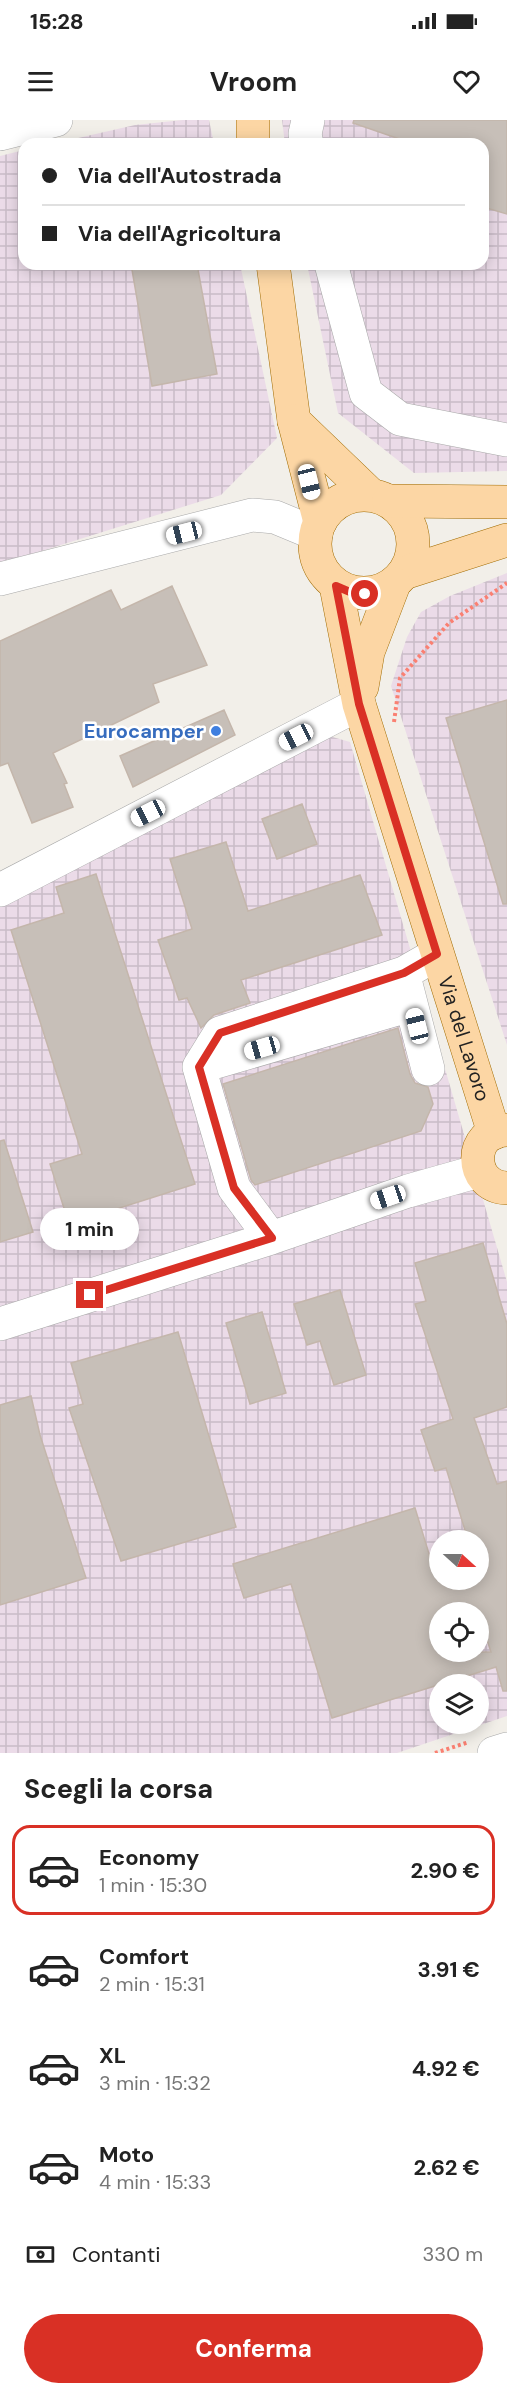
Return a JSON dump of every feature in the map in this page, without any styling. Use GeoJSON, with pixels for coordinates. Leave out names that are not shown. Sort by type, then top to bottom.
{"type":"FeatureCollection","features":[{"type":"Feature","properties":{"kind":"main road"},"geometry":{"type":"LineString","coordinates":[[253,138],[254,120]]}},
{"type":"Feature","properties":{"kind":"main road"},"geometry":{"type":"LineString","coordinates":[[274,270],[294,421],[318,528],[315,548],[318,563],[326,576],[336,586],[350,592],[365,594],[380,591],[399,579],[507,540]]}},
{"type":"Feature","properties":{"kind":"main road"},"geometry":{"type":"LineString","coordinates":[[294,421],[380,498],[402,512],[410,526],[414,542],[411,559],[399,579]]}},
{"type":"Feature","properties":{"kind":"main road"},"geometry":{"type":"LineString","coordinates":[[318,528],[329,510],[341,500],[356,495],[380,498],[507,502]]}},
{"type":"Feature","properties":{"kind":"main road","name":"Via del Lavoro"},"geometry":{"type":"LineString","coordinates":[[363,718],[368,652],[399,579]]}},
{"type":"Feature","properties":{"kind":"main road","name":"Via del Lavoro"},"geometry":{"type":"LineString","coordinates":[[336,586],[363,718],[437,954],[501,1131],[486,1137],[477,1153],[479,1171]]}},
{"type":"Feature","properties":{"kind":"main road"},"geometry":{"type":"LineString","coordinates":[[479,1171],[489,1184],[507,1188]]}},
{"type":"Feature","properties":{"kind":"street"},"geometry":{"type":"LineString","coordinates":[[0,134],[56,120]]}},
{"type":"Feature","properties":{"kind":"street"},"geometry":{"type":"LineString","coordinates":[[306,138],[308,120]]}},
{"type":"Feature","properties":{"kind":"street"},"geometry":{"type":"LineString","coordinates":[[333,270],[366,393],[400,419],[507,441]]}},
{"type":"Feature","properties":{"kind":"street"},"geometry":{"type":"LineString","coordinates":[[0,579],[252,515],[275,517],[318,528]]}},
{"type":"Feature","properties":{"kind":"street"},"geometry":{"type":"LineString","coordinates":[[0,890],[363,718]]}},
{"type":"Feature","properties":{"kind":"street"},"geometry":{"type":"LineString","coordinates":[[272,1238],[234,1188],[199,1067],[220,1033],[404,973],[437,954]]}},
{"type":"Feature","properties":{"kind":"street"},"geometry":{"type":"LineString","coordinates":[[404,973],[428,1070]]}},
{"type":"Feature","properties":{"kind":"street"},"geometry":{"type":"LineString","coordinates":[[199,1067],[411,1005]]}},
{"type":"Feature","properties":{"kind":"street"},"geometry":{"type":"LineString","coordinates":[[0,1324],[272,1238],[408,1191],[479,1171]]}},
{"type":"Feature","properties":{"kind":"street"},"geometry":{"type":"LineString","coordinates":[[494,1753],[507,1749]]}},
{"type":"Feature","properties":{"kind":"path"},"geometry":{"type":"LineString","coordinates":[[363,718],[393,726],[400,678],[449,623],[507,583]]}},
{"type":"Feature","properties":{"kind":"shaded area"},"geometry":{"type":"Polygon","coordinates":[[[209,120],[213,138],[78,138],[135,125],[209,120]]]}},
{"type":"Feature","properties":{"kind":"shaded area"},"geometry":{"type":"Polygon","coordinates":[[[282,120],[507,120],[507,471],[414,473],[338,413],[308,270],[489,270],[489,138],[284,138],[282,120]]]}},
{"type":"Feature","properties":{"kind":"shaded area"},"geometry":{"type":"Polygon","coordinates":[[[18,152],[18,270],[241,270],[277,438],[221,495],[0,564],[0,156],[18,152]]]}},
{"type":"Feature","properties":{"kind":"shaded area"},"geometry":{"type":"Polygon","coordinates":[[[507,573],[507,1045],[391,686],[407,637],[421,612],[450,596],[507,573]]]}},
{"type":"Feature","properties":{"kind":"shaded area"},"geometry":{"type":"Polygon","coordinates":[[[322,734],[350,742],[507,1282],[507,1716],[489,1722],[489,1674],[429,1674],[429,1734],[453,1734],[397,1753],[0,1753],[0,895],[322,734]]]}},
{"type":"Feature","properties":{"kind":"building"},"geometry":{"type":"Polygon","coordinates":[[[354,120],[507,120],[507,214],[489,209],[489,138],[397,138],[353,123],[354,120]]]}},
{"type":"Feature","properties":{"kind":"building"},"geometry":{"type":"Polygon","coordinates":[[[132,270],[198,270],[217,374],[152,386],[132,270]]]}},
{"type":"Feature","properties":{"kind":"building"},"geometry":{"type":"Polygon","coordinates":[[[172,586],[207,665],[153,684],[159,702],[53,753],[67,783],[64,784],[73,807],[32,823],[8,763],[0,766],[0,641],[111,590],[121,610],[172,586]]]}},
{"type":"Feature","properties":{"kind":"building"},"geometry":{"type":"Polygon","coordinates":[[[507,700],[507,904],[503,904],[446,718],[507,700]]]}},
{"type":"Feature","properties":{"kind":"building"},"geometry":{"type":"Polygon","coordinates":[[[224,710],[235,735],[133,787],[120,756],[224,710]]]}},
{"type":"Feature","properties":{"kind":"building"},"geometry":{"type":"Polygon","coordinates":[[[302,804],[317,844],[277,859],[262,819],[302,804]]]}},
{"type":"Feature","properties":{"kind":"building"},"geometry":{"type":"Polygon","coordinates":[[[226,842],[248,911],[360,875],[382,935],[241,980],[250,1003],[214,1015],[201,1028],[187,998],[179,1000],[158,940],[192,929],[170,859],[226,842]]]}},
{"type":"Feature","properties":{"kind":"building"},"geometry":{"type":"Polygon","coordinates":[[[96,874],[195,1184],[69,1224],[50,1164],[82,1154],[11,930],[64,913],[56,887],[96,874]]]}},
{"type":"Feature","properties":{"kind":"building"},"geometry":{"type":"Polygon","coordinates":[[[398,1028],[410,1074],[415,1083],[428,1087],[433,1104],[421,1131],[255,1185],[251,1180],[223,1084],[398,1028]]]}},
{"type":"Feature","properties":{"kind":"building"},"geometry":{"type":"Polygon","coordinates":[[[4,1140],[33,1232],[0,1242],[0,1141],[4,1140]]]}},
{"type":"Feature","properties":{"kind":"building"},"geometry":{"type":"Polygon","coordinates":[[[483,1243],[507,1324],[507,1407],[474,1418],[497,1484],[507,1481],[507,1691],[503,1691],[496,1667],[473,1674],[429,1674],[429,1688],[332,1718],[291,1584],[244,1598],[233,1564],[415,1508],[429,1554],[429,1590],[489,1590],[489,1530],[465,1530],[446,1468],[435,1471],[421,1430],[453,1419],[415,1304],[426,1301],[415,1263],[483,1243]]]}},
{"type":"Feature","properties":{"kind":"building"},"geometry":{"type":"Polygon","coordinates":[[[340,1290],[366,1375],[334,1385],[320,1341],[307,1345],[294,1304],[340,1290]]]}},
{"type":"Feature","properties":{"kind":"building"},"geometry":{"type":"Polygon","coordinates":[[[262,1312],[286,1393],[250,1404],[226,1323],[262,1312]]]}},
{"type":"Feature","properties":{"kind":"building"},"geometry":{"type":"Polygon","coordinates":[[[178,1332],[236,1527],[121,1561],[69,1408],[83,1404],[71,1363],[178,1332]]]}},
{"type":"Feature","properties":{"kind":"building"},"geometry":{"type":"Polygon","coordinates":[[[31,1396],[40,1435],[86,1578],[0,1605],[0,1405],[31,1396]]]}},
{"type":"Feature","properties":{"kind":"place","name":"Eurocamper"},"geometry":{"type":"Point","coordinates":[216,731]}},
{"type":"Feature","properties":{"kind":"route"},"geometry":{"type":"LineString","coordinates":[[90,1295],[272,1238],[234,1188],[199,1067],[220,1033],[404,973],[437,954],[359,704],[336,586],[350,592],[365,594]]}}]}
